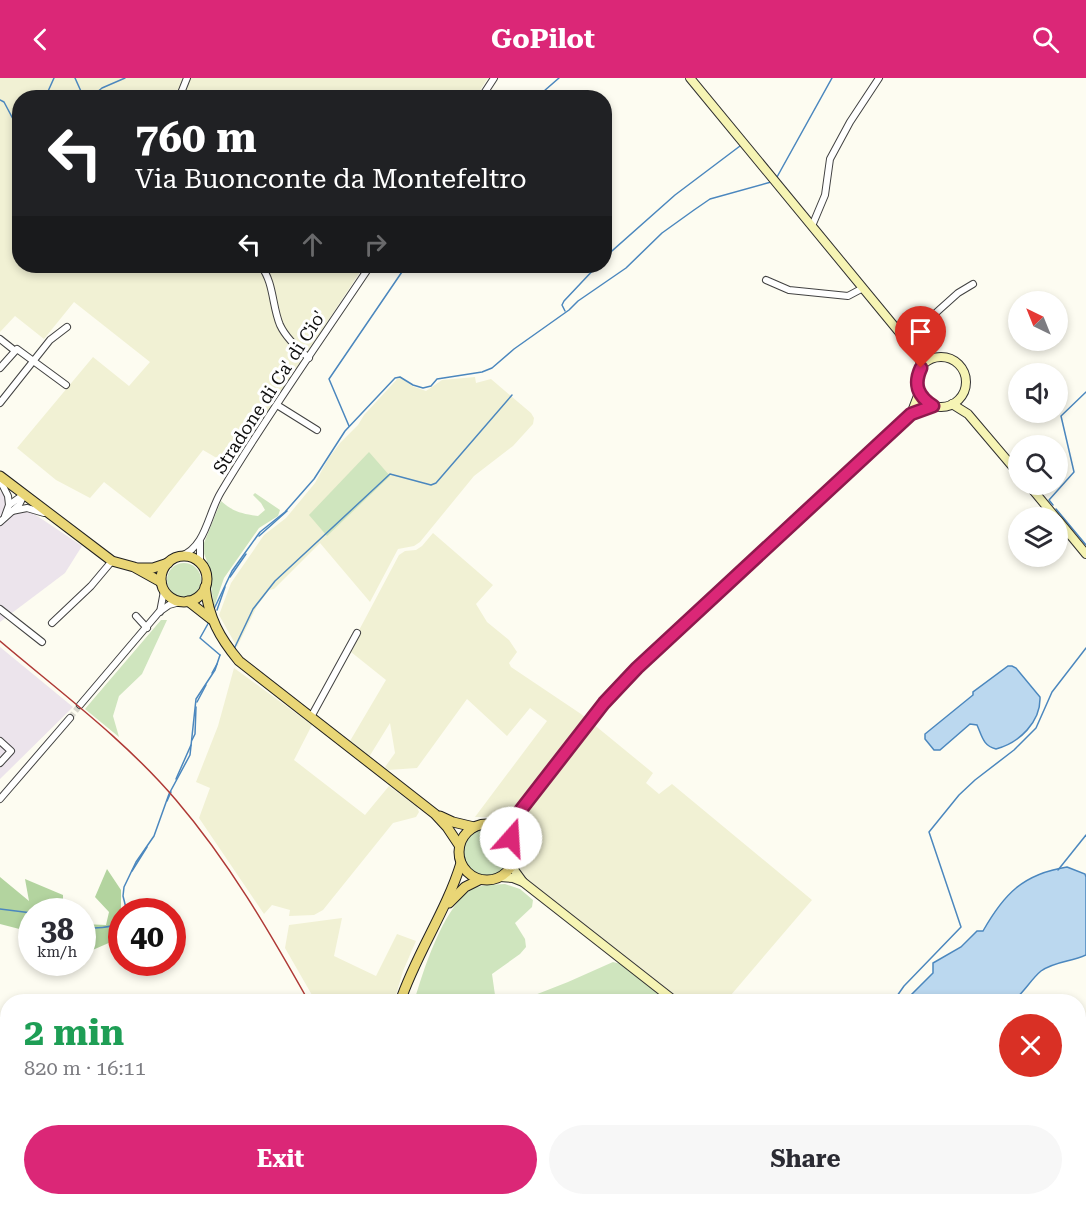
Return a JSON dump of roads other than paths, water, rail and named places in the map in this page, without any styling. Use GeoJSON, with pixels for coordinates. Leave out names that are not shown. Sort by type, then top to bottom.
{"type":"FeatureCollection","features":[{"type":"Feature","properties":{"kind":"main road"},"geometry":{"type":"LineString","coordinates":[[0,478],[112,561],[134,567],[153,568],[181,556],[195,559],[206,574],[205,587],[211,619],[239,661],[435,814],[459,845]]}},
{"type":"Feature","properties":{"kind":"main road"},"geometry":{"type":"LineString","coordinates":[[163,586],[164,569],[168,563]]}},
{"type":"Feature","properties":{"kind":"main road"},"geometry":{"type":"LineString","coordinates":[[134,567],[163,586],[174,600],[184,602],[211,619]]}},
{"type":"Feature","properties":{"kind":"main road"},"geometry":{"type":"LineString","coordinates":[[184,602],[201,594],[205,587]]}},
{"type":"Feature","properties":{"kind":"main road"},"geometry":{"type":"LineString","coordinates":[[435,814],[453,822],[474,827]]}},
{"type":"Feature","properties":{"kind":"main road"},"geometry":{"type":"LineString","coordinates":[[403,994],[418,956],[443,909],[460,863],[459,845],[464,835],[474,827],[487,824],[499,827],[511,838],[515,849],[513,862],[508,871],[500,877],[489,881],[479,880],[468,874],[460,863]]}},
{"type":"Feature","properties":{"kind":"main road"},"geometry":{"type":"LineString","coordinates":[[443,909],[462,890],[479,880]]}},
{"type":"Feature","properties":{"kind":"street"},"geometry":{"type":"LineString","coordinates":[[690,78],[908,342],[918,355],[922,367]]}},
{"type":"Feature","properties":{"kind":"street"},"geometry":{"type":"LineString","coordinates":[[812,226],[825,195],[830,159],[850,122],[879,78]]}},
{"type":"Feature","properties":{"kind":"street"},"geometry":{"type":"LineString","coordinates":[[266,273],[280,327],[296,348],[309,358]]}},
{"type":"Feature","properties":{"kind":"street","name":"Stradone di Ca' di Cio'"},"geometry":{"type":"LineString","coordinates":[[201,539],[228,476],[365,273]]}},
{"type":"Feature","properties":{"kind":"street"},"geometry":{"type":"LineString","coordinates":[[766,280],[789,290],[848,296],[863,288]]}},
{"type":"Feature","properties":{"kind":"street"},"geometry":{"type":"LineString","coordinates":[[908,342],[920,333],[929,319],[958,293],[973,284]]}},
{"type":"Feature","properties":{"kind":"street"},"geometry":{"type":"LineString","coordinates":[[0,403],[50,340],[67,327]]}},
{"type":"Feature","properties":{"kind":"street"},"geometry":{"type":"LineString","coordinates":[[0,339],[14,350],[19,349],[66,385]]}},
{"type":"Feature","properties":{"kind":"street"},"geometry":{"type":"LineString","coordinates":[[0,368],[14,350]]}},
{"type":"Feature","properties":{"kind":"street"},"geometry":{"type":"LineString","coordinates":[[918,355],[930,360]]}},
{"type":"Feature","properties":{"kind":"street"},"geometry":{"type":"LineString","coordinates":[[499,827],[520,811],[604,703],[637,668],[911,414],[933,406],[942,407],[952,404],[962,395],[966,387],[963,370],[950,359],[941,357],[930,360],[917,376],[916,384],[919,393],[933,406]]}},
{"type":"Feature","properties":{"kind":"street"},"geometry":{"type":"LineString","coordinates":[[911,414],[919,393]]}},
{"type":"Feature","properties":{"kind":"street"},"geometry":{"type":"LineString","coordinates":[[962,395],[968,414]]}},
{"type":"Feature","properties":{"kind":"street"},"geometry":{"type":"LineString","coordinates":[[952,404],[968,414],[1008,461]]}},
{"type":"Feature","properties":{"kind":"street"},"geometry":{"type":"LineString","coordinates":[[277,405],[317,430]]}},
{"type":"Feature","properties":{"kind":"street"},"geometry":{"type":"LineString","coordinates":[[0,478],[11,508]]}},
{"type":"Feature","properties":{"kind":"street"},"geometry":{"type":"LineString","coordinates":[[2,519],[11,508],[19,505],[24,495]]}},
{"type":"Feature","properties":{"kind":"street"},"geometry":{"type":"LineString","coordinates":[[1037,495],[1047,507]]}},
{"type":"Feature","properties":{"kind":"street"},"geometry":{"type":"LineString","coordinates":[[11,508],[31,509],[54,518]]}},
{"type":"Feature","properties":{"kind":"street"},"geometry":{"type":"LineString","coordinates":[[1068,532],[1086,554]]}},
{"type":"Feature","properties":{"kind":"street"},"geometry":{"type":"LineString","coordinates":[[181,556],[189,553],[201,539]]}},
{"type":"Feature","properties":{"kind":"street"},"geometry":{"type":"LineString","coordinates":[[200,564],[201,539]]}},
{"type":"Feature","properties":{"kind":"street"},"geometry":{"type":"LineString","coordinates":[[52,623],[91,586],[112,561]]}},
{"type":"Feature","properties":{"kind":"street"},"geometry":{"type":"LineString","coordinates":[[159,612],[163,586]]}},
{"type":"Feature","properties":{"kind":"street"},"geometry":{"type":"LineString","coordinates":[[80,705],[159,612],[169,605],[184,602]]}},
{"type":"Feature","properties":{"kind":"street"},"geometry":{"type":"LineString","coordinates":[[0,609],[42,642]]}},
{"type":"Feature","properties":{"kind":"street"},"geometry":{"type":"LineString","coordinates":[[136,616],[147,628]]}},
{"type":"Feature","properties":{"kind":"street"},"geometry":{"type":"LineString","coordinates":[[311,717],[357,633]]}},
{"type":"Feature","properties":{"kind":"street"},"geometry":{"type":"LineString","coordinates":[[0,799],[70,717]]}},
{"type":"Feature","properties":{"kind":"street"},"geometry":{"type":"LineString","coordinates":[[0,741],[11,751],[0,763]]}},
{"type":"Feature","properties":{"kind":"street"},"geometry":{"type":"LineString","coordinates":[[511,838],[520,811]]}},
{"type":"Feature","properties":{"kind":"street"},"geometry":{"type":"LineString","coordinates":[[513,862],[515,871],[523,882],[666,994]]}},
{"type":"Feature","properties":{"kind":"street"},"geometry":{"type":"LineString","coordinates":[[500,877],[523,882]]}},
{"type":"Feature","properties":{"kind":"water"},"geometry":{"type":"Polygon","coordinates":[[[1008,666],[1016,668],[1040,697],[1037,715],[1027,730],[1013,742],[996,749],[986,743],[977,725],[970,724],[940,750],[934,750],[925,739],[925,734],[973,695],[973,692],[1008,666]]]}},
{"type":"Feature","properties":{"kind":"water"},"geometry":{"type":"Polygon","coordinates":[[[1067,867],[1085,874],[1086,955],[1052,965],[1041,971],[1020,994],[912,994],[933,973],[933,963],[961,947],[977,931],[983,931],[999,906],[1016,888],[1052,870],[1067,867]]]}},
{"type":"Feature","properties":{"kind":"waterway"},"geometry":{"type":"LineString","coordinates":[[49,90],[54,78]]}},
{"type":"Feature","properties":{"kind":"waterway"},"geometry":{"type":"LineString","coordinates":[[75,78],[80,90]]}},
{"type":"Feature","properties":{"kind":"waterway"},"geometry":{"type":"LineString","coordinates":[[100,90],[125,78]]}},
{"type":"Feature","properties":{"kind":"waterway"},"geometry":{"type":"LineString","coordinates":[[545,90],[559,78]]}},
{"type":"Feature","properties":{"kind":"waterway"},"geometry":{"type":"LineString","coordinates":[[777,177],[832,78]]}},
{"type":"Feature","properties":{"kind":"waterway"},"geometry":{"type":"LineString","coordinates":[[0,100],[4,102],[12,117]]}},
{"type":"Feature","properties":{"kind":"waterway"},"geometry":{"type":"LineString","coordinates":[[612,251],[675,195],[740,146]]}},
{"type":"Feature","properties":{"kind":"waterway"},"geometry":{"type":"LineString","coordinates":[[214,609],[232,571],[260,532],[285,512],[314,479],[345,431],[395,378],[400,377],[423,388],[431,386],[437,379],[482,372],[492,368],[578,301],[626,268],[662,233],[710,199],[771,182]]}},
{"type":"Feature","properties":{"kind":"waterway"},"geometry":{"type":"LineString","coordinates":[[349,426],[329,379],[401,273]]}},
{"type":"Feature","properties":{"kind":"waterway"},"geometry":{"type":"LineString","coordinates":[[565,311],[562,305],[564,301],[590,273]]}},
{"type":"Feature","properties":{"kind":"waterway"},"geometry":{"type":"LineString","coordinates":[[1053,505],[1049,500],[1074,472],[1061,416],[1086,392]]}},
{"type":"Feature","properties":{"kind":"waterway"},"geometry":{"type":"LineString","coordinates":[[234,649],[253,609],[275,581],[390,474],[431,485],[436,483],[512,395]]}},
{"type":"Feature","properties":{"kind":"waterway"},"geometry":{"type":"LineString","coordinates":[[259,536],[287,511]]}},
{"type":"Feature","properties":{"kind":"waterway"},"geometry":{"type":"LineString","coordinates":[[1068,523],[1086,545]]}},
{"type":"Feature","properties":{"kind":"waterway"},"geometry":{"type":"LineString","coordinates":[[230,577],[246,554]]}},
{"type":"Feature","properties":{"kind":"waterway"},"geometry":{"type":"LineString","coordinates":[[217,610],[225,587]]}},
{"type":"Feature","properties":{"kind":"waterway"},"geometry":{"type":"LineString","coordinates":[[209,622],[200,638],[220,655]]}},
{"type":"Feature","properties":{"kind":"waterway"},"geometry":{"type":"LineString","coordinates":[[898,994],[961,927],[929,832],[959,795],[1014,750],[1036,728],[1052,692],[1086,648]]}},
{"type":"Feature","properties":{"kind":"waterway"},"geometry":{"type":"LineString","coordinates":[[124,898],[124,887],[136,862],[154,836],[169,794],[190,755],[196,699],[215,670],[220,655]]}},
{"type":"Feature","properties":{"kind":"waterway"},"geometry":{"type":"LineString","coordinates":[[212,673],[217,664]]}},
{"type":"Feature","properties":{"kind":"waterway"},"geometry":{"type":"LineString","coordinates":[[197,702],[206,685]]}},
{"type":"Feature","properties":{"kind":"waterway"},"geometry":{"type":"LineString","coordinates":[[192,740],[195,734],[196,707]]}},
{"type":"Feature","properties":{"kind":"waterway"},"geometry":{"type":"LineString","coordinates":[[176,779],[191,745]]}},
{"type":"Feature","properties":{"kind":"waterway"},"geometry":{"type":"LineString","coordinates":[[167,801],[171,792]]}},
{"type":"Feature","properties":{"kind":"waterway"},"geometry":{"type":"LineString","coordinates":[[1058,870],[1086,835]]}},
{"type":"Feature","properties":{"kind":"waterway"},"geometry":{"type":"LineString","coordinates":[[132,871],[147,847]]}},
{"type":"Feature","properties":{"kind":"waterway"},"geometry":{"type":"LineString","coordinates":[[0,909],[18,911]]}},
{"type":"Feature","properties":{"kind":"waterway"},"geometry":{"type":"LineString","coordinates":[[96,928],[108,927]]}},
{"type":"Feature","properties":{"kind":"tunnel"},"geometry":{"type":"LineString","coordinates":[[70,718],[80,705]]}},
{"type":"Feature","properties":{"kind":"railway"},"geometry":{"type":"LineString","coordinates":[[0,641],[114,737],[176,800],[231,872],[304,994]]}}]}
